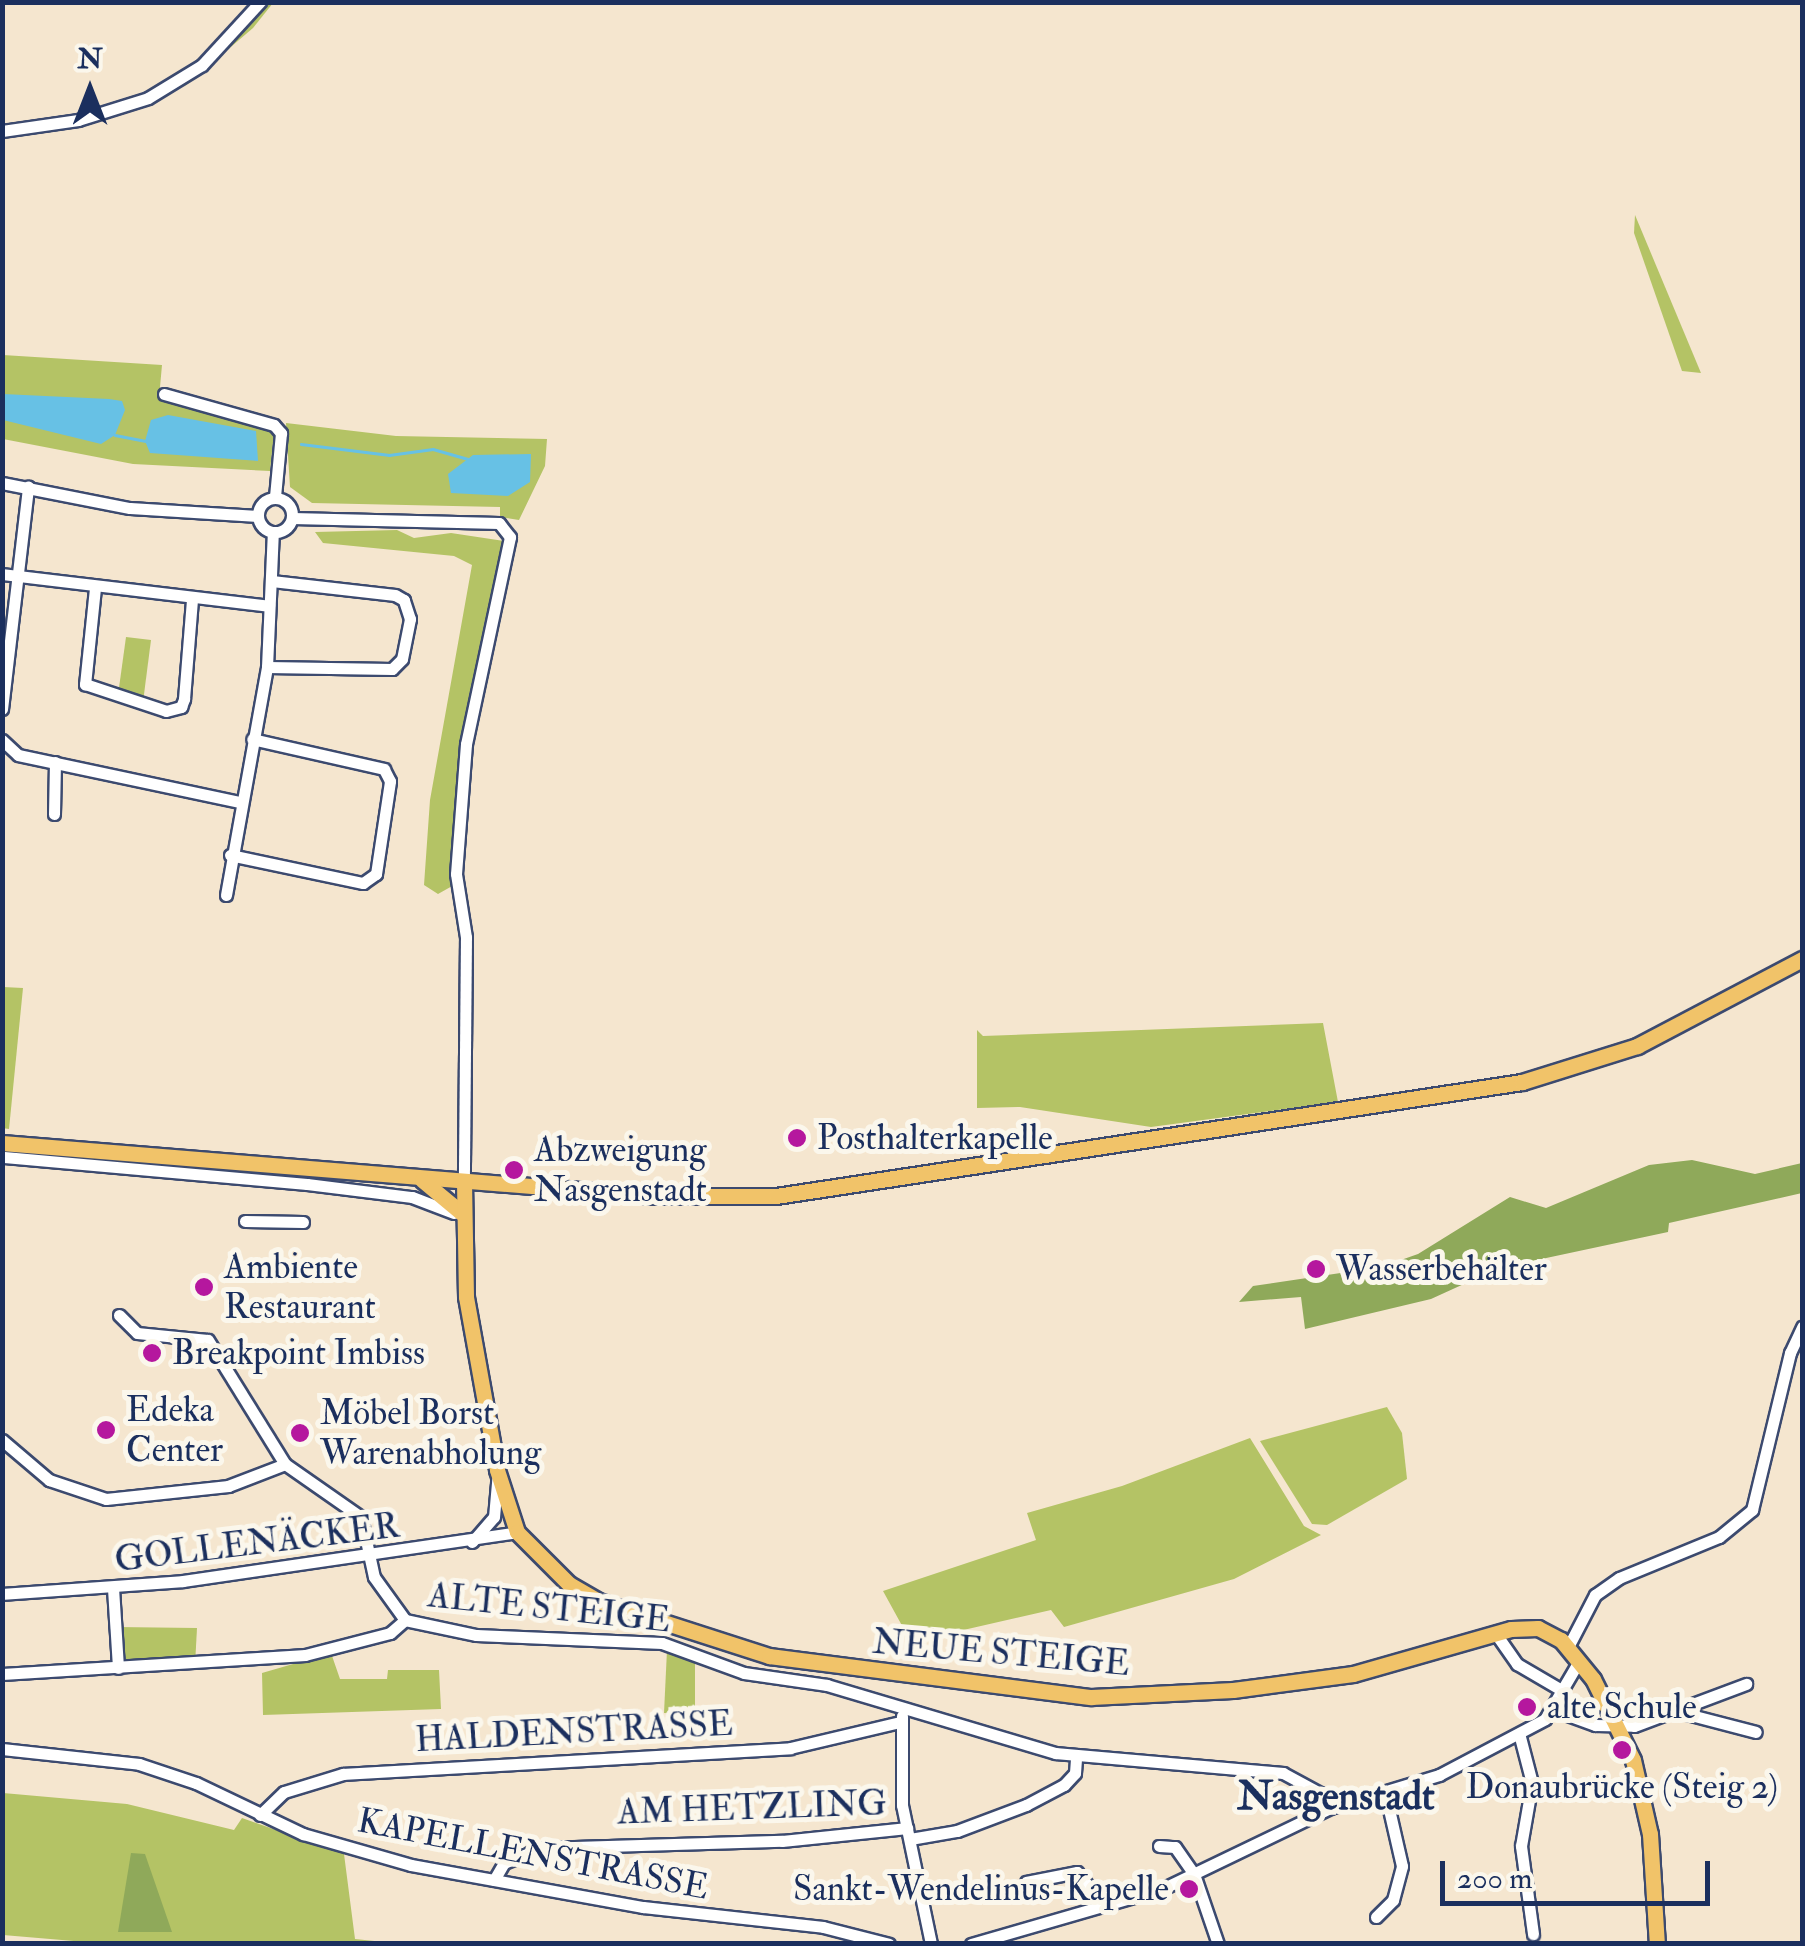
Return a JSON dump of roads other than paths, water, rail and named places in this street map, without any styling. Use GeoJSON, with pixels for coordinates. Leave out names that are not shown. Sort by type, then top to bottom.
{"type":"FeatureCollection","features":[{"type":"Feature","properties":{"kind":"main road"},"geometry":{"type":"LineString","coordinates":[[2,1143],[673,1197],[776,1196],[1445,1096],[1560,1072],[1637,1046],[1802,960]]}},
{"type":"Feature","properties":{"kind":"main road"},"geometry":{"type":"LineString","coordinates":[[419,1178],[463,1216]]}},
{"type":"Feature","properties":{"kind":"main road","name":"NEUE STEIGE"},"geometry":{"type":"LineString","coordinates":[[464,1182],[466,1297],[497,1470],[517,1532],[548,1569],[585,1594],[743,1650],[1048,1694],[1158,1696],[1334,1677],[1432,1657],[1496,1634],[1538,1628],[1574,1654]]}},
{"type":"Feature","properties":{"kind":"main road"},"geometry":{"type":"LineString","coordinates":[[1574,1654],[1619,1726],[1645,1799],[1657,1944]]}},
{"type":"Feature","properties":{"kind":"street"},"geometry":{"type":"LineString","coordinates":[[2,131],[91,118],[148,98],[202,65],[260,2]]}},
{"type":"Feature","properties":{"kind":"street"},"geometry":{"type":"LineString","coordinates":[[164,394],[274,424],[280,434],[276,498]]}},
{"type":"Feature","properties":{"kind":"street"},"geometry":{"type":"LineString","coordinates":[[2,483],[130,508],[258,516],[274,532],[267,667],[230,855],[226,896]]}},
{"type":"Feature","properties":{"kind":"street"},"geometry":{"type":"LineString","coordinates":[[2,710],[28,488]]}},
{"type":"Feature","properties":{"kind":"street"},"geometry":{"type":"LineString","coordinates":[[258,516],[262,503],[276,498],[289,504],[292,518]]}},
{"type":"Feature","properties":{"kind":"street"},"geometry":{"type":"LineString","coordinates":[[274,532],[292,518],[499,523],[512,546],[466,744],[456,874],[466,938],[464,1182]]}},
{"type":"Feature","properties":{"kind":"street"},"geometry":{"type":"LineString","coordinates":[[2,574],[269,606]]}},
{"type":"Feature","properties":{"kind":"street"},"geometry":{"type":"LineString","coordinates":[[267,667],[392,669],[402,659],[410,620],[404,600],[394,595],[272,581]]}},
{"type":"Feature","properties":{"kind":"street"},"geometry":{"type":"LineString","coordinates":[[96,588],[85,684],[166,711],[184,699],[192,599]]}},
{"type":"Feature","properties":{"kind":"street"},"geometry":{"type":"LineString","coordinates":[[230,855],[363,883],[376,874],[390,782],[384,768],[252,739]]}},
{"type":"Feature","properties":{"kind":"street"},"geometry":{"type":"LineString","coordinates":[[2,740],[18,754],[240,802]]}},
{"type":"Feature","properties":{"kind":"street"},"geometry":{"type":"LineString","coordinates":[[54,814],[55,762]]}},
{"type":"Feature","properties":{"kind":"street"},"geometry":{"type":"LineString","coordinates":[[4,1158],[412,1198],[463,1216]]}},
{"type":"Feature","properties":{"kind":"street"},"geometry":{"type":"LineString","coordinates":[[245,1222],[302,1222]]}},
{"type":"Feature","properties":{"kind":"street"},"geometry":{"type":"LineString","coordinates":[[2,1440],[50,1480],[106,1499],[228,1486],[285,1464],[208,1340],[137,1333],[118,1315]]}},
{"type":"Feature","properties":{"kind":"street"},"geometry":{"type":"LineString","coordinates":[[971,1944],[1194,1874],[1330,1808],[1439,1776],[1520,1737],[1554,1710],[1595,1595],[1719,1536],[1752,1510],[1790,1353],[1802,1327]]}},
{"type":"Feature","properties":{"kind":"street","name":"ALTE STEIGE"},"geometry":{"type":"LineString","coordinates":[[285,1464],[352,1507],[366,1529],[382,1594],[405,1620],[479,1635],[662,1643],[744,1672],[827,1685],[902,1717],[1076,1758],[1256,1767],[1298,1778],[1330,1808]]}},
{"type":"Feature","properties":{"kind":"street"},"geometry":{"type":"LineString","coordinates":[[471,1543],[494,1517],[497,1470]]}},
{"type":"Feature","properties":{"kind":"street","name":"GOLLENÄCKER"},"geometry":{"type":"LineString","coordinates":[[2,1594],[112,1588],[371,1558],[517,1532]]}},
{"type":"Feature","properties":{"kind":"street"},"geometry":{"type":"LineString","coordinates":[[112,1588],[118,1668]]}},
{"type":"Feature","properties":{"kind":"street"},"geometry":{"type":"LineString","coordinates":[[2,1674],[305,1655],[390,1633],[405,1620]]}},
{"type":"Feature","properties":{"kind":"street"},"geometry":{"type":"LineString","coordinates":[[1496,1634],[1517,1664],[1562,1691]]}},
{"type":"Feature","properties":{"kind":"street"},"geometry":{"type":"LineString","coordinates":[[1554,1710],[1595,1726],[1619,1726],[1682,1713],[1746,1684]]}},
{"type":"Feature","properties":{"kind":"street"},"geometry":{"type":"LineString","coordinates":[[1682,1713],[1756,1732]]}},
{"type":"Feature","properties":{"kind":"street"},"geometry":{"type":"LineString","coordinates":[[902,1717],[908,1834],[931,1944]]}},
{"type":"Feature","properties":{"kind":"street","name":"HALDENSTRASSE"},"geometry":{"type":"LineString","coordinates":[[260,1815],[286,1792],[342,1774],[790,1748],[902,1717]]}},
{"type":"Feature","properties":{"kind":"street"},"geometry":{"type":"LineString","coordinates":[[1520,1737],[1532,1782],[1521,1846],[1534,1934]]}},
{"type":"Feature","properties":{"kind":"street","name":"KAPELLENSTRASSE"},"geometry":{"type":"LineString","coordinates":[[2,1749],[138,1764],[260,1815],[376,1857],[658,1909],[823,1928],[889,1944]]}},
{"type":"Feature","properties":{"kind":"street","name":"AM HETZLING"},"geometry":{"type":"LineString","coordinates":[[494,1880],[504,1862],[540,1848],[956,1831],[1026,1805],[1064,1785],[1075,1773],[1076,1758]]}},
{"type":"Feature","properties":{"kind":"street"},"geometry":{"type":"LineString","coordinates":[[1376,1917],[1393,1900],[1402,1866],[1385,1792]]}},
{"type":"Feature","properties":{"kind":"street"},"geometry":{"type":"LineString","coordinates":[[1159,1846],[1176,1847],[1194,1874],[1218,1944]]}},
{"type":"Feature","properties":{"kind":"street"},"geometry":{"type":"LineString","coordinates":[[1026,1882],[1077,1872],[1101,1902]]}},
{"type":"Feature","properties":{"kind":"water"},"geometry":{"type":"Polygon","coordinates":[[[3,394],[109,399],[122,401],[125,410],[115,435],[101,444],[3,420],[3,394]]]}},
{"type":"Feature","properties":{"kind":"water"},"geometry":{"type":"Polygon","coordinates":[[[168,415],[256,431],[258,461],[150,453],[145,441],[151,420],[168,415]]]}},
{"type":"Feature","properties":{"kind":"water"},"geometry":{"type":"Polygon","coordinates":[[[531,454],[530,482],[508,496],[451,493],[448,474],[473,455],[531,454]]]}},
{"type":"Feature","properties":{"kind":"waterway"},"geometry":{"type":"LineString","coordinates":[[115,435],[145,441]]}},
{"type":"Feature","properties":{"kind":"waterway"},"geometry":{"type":"LineString","coordinates":[[301,444],[389,455],[433,449],[468,459]]}},
{"type":"Feature","properties":{"kind":"place","name":"Posthalterkapelle"},"geometry":{"type":"Point","coordinates":[797,1138]}},
{"type":"Feature","properties":{"kind":"place","name":"Abzweigung Nasgenstadt"},"geometry":{"type":"Point","coordinates":[514,1170]}},
{"type":"Feature","properties":{"kind":"place","name":"Wasserbehälter"},"geometry":{"type":"Point","coordinates":[1316,1269]}},
{"type":"Feature","properties":{"kind":"place","name":"Ambiente Restaurant"},"geometry":{"type":"Point","coordinates":[204,1287]}},
{"type":"Feature","properties":{"kind":"place","name":"Breakpoint Imbiss"},"geometry":{"type":"Point","coordinates":[152,1353]}},
{"type":"Feature","properties":{"kind":"place","name":"Edeka Center"},"geometry":{"type":"Point","coordinates":[106,1430]}},
{"type":"Feature","properties":{"kind":"place","name":"Möbel Borst Warenabholung"},"geometry":{"type":"Point","coordinates":[300,1433]}},
{"type":"Feature","properties":{"kind":"place","name":"alte Schule"},"geometry":{"type":"Point","coordinates":[1527,1707]}},
{"type":"Feature","properties":{"kind":"place","name":"Donaubrücke (Steig 2)"},"geometry":{"type":"Point","coordinates":[1622,1750]}},
{"type":"Feature","properties":{"kind":"place","name":"Sankt-Wendelinus-Kapelle"},"geometry":{"type":"Point","coordinates":[1189,1889]}},
{"type":"Feature","properties":{"kind":"district","name":"Nasgenstadt"},"geometry":{"type":"Point","coordinates":[1336,1797]}}]}
